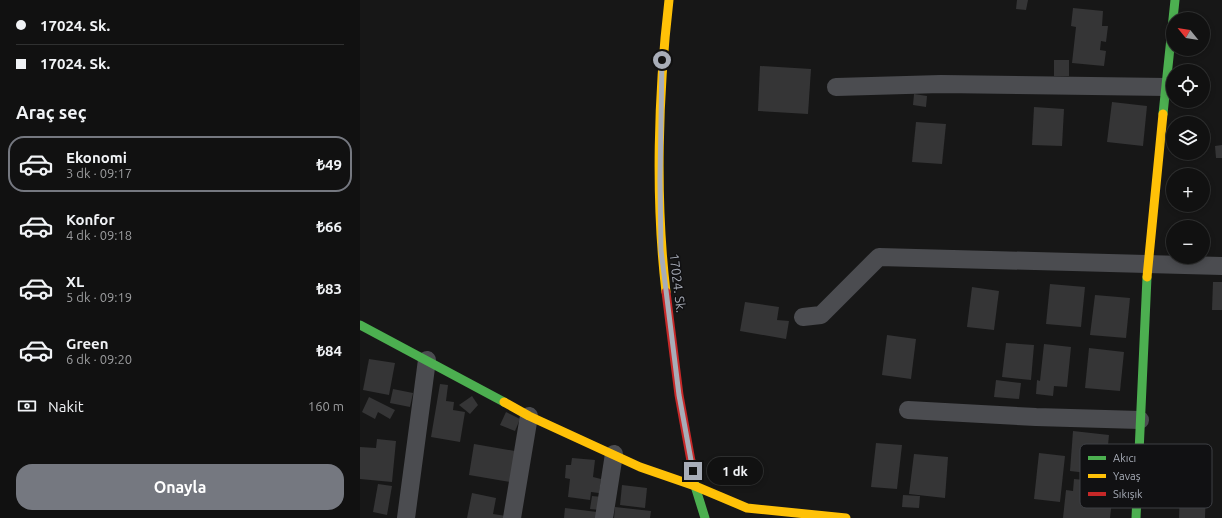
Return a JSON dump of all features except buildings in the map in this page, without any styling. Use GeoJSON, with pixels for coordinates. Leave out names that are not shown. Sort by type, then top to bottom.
{"type":"FeatureCollection","features":[{"type":"Feature","properties":{"kind":"street","name":"17024. Sk."},"geometry":{"type":"LineString","coordinates":[[669,0],[662,60],[660,180],[661,250],[679,395],[695,486],[705,518]]}},
{"type":"Feature","properties":{"kind":"street"},"geometry":{"type":"LineString","coordinates":[[1169,64],[1175,0]]}},
{"type":"Feature","properties":{"kind":"street"},"geometry":{"type":"LineString","coordinates":[[836,87],[941,84],[1166,87]]}},
{"type":"Feature","properties":{"kind":"street"},"geometry":{"type":"LineString","coordinates":[[1139,444],[1148,263],[1166,96]]}},
{"type":"Feature","properties":{"kind":"street"},"geometry":{"type":"LineString","coordinates":[[804,317],[821,315],[879,257],[1222,266]]}},
{"type":"Feature","properties":{"kind":"street"},"geometry":{"type":"LineString","coordinates":[[360,325],[529,416],[640,467],[695,486],[747,508],[792,516],[846,518]]}},
{"type":"Feature","properties":{"kind":"street"},"geometry":{"type":"LineString","coordinates":[[406,518],[427,360]]}},
{"type":"Feature","properties":{"kind":"street"},"geometry":{"type":"LineString","coordinates":[[908,410],[1036,418],[1140,420]]}},
{"type":"Feature","properties":{"kind":"street"},"geometry":{"type":"LineString","coordinates":[[512,518],[529,416]]}},
{"type":"Feature","properties":{"kind":"street"},"geometry":{"type":"LineString","coordinates":[[604,518],[614,454]]}},
{"type":"Feature","properties":{"kind":"street"},"geometry":{"type":"LineString","coordinates":[[1136,508],[1136,518]]}},
{"type":"Feature","properties":{"kind":"traffic: fast"},"geometry":{"type":"LineString","coordinates":[[1163,114],[1175,0]]}},
{"type":"Feature","properties":{"kind":"traffic: fast"},"geometry":{"type":"LineString","coordinates":[[1139,444],[1147,277]]}},
{"type":"Feature","properties":{"kind":"traffic: fast"},"geometry":{"type":"LineString","coordinates":[[360,325],[504,402]]}},
{"type":"Feature","properties":{"kind":"traffic: fast"},"geometry":{"type":"LineString","coordinates":[[691,461],[695,486],[705,518]]}},
{"type":"Feature","properties":{"kind":"traffic: fast"},"geometry":{"type":"LineString","coordinates":[[1136,508],[1136,518]]}},
{"type":"Feature","properties":{"kind":"traffic: slow"},"geometry":{"type":"LineString","coordinates":[[666,292],[660,220],[659,146],[662,72],[669,0]]}},
{"type":"Feature","properties":{"kind":"traffic: slow"},"geometry":{"type":"LineString","coordinates":[[1147,277],[1163,114]]}},
{"type":"Feature","properties":{"kind":"traffic: slow"},"geometry":{"type":"LineString","coordinates":[[504,402],[529,416],[640,467],[695,486],[747,508],[846,518]]}},
{"type":"Feature","properties":{"kind":"traffic: jam"},"geometry":{"type":"LineString","coordinates":[[666,292],[679,395],[691,461]]}},
{"type":"Feature","properties":{"kind":"route"},"geometry":{"type":"LineString","coordinates":[[662,60],[660,180],[661,250],[679,395],[693,471]]}}]}
